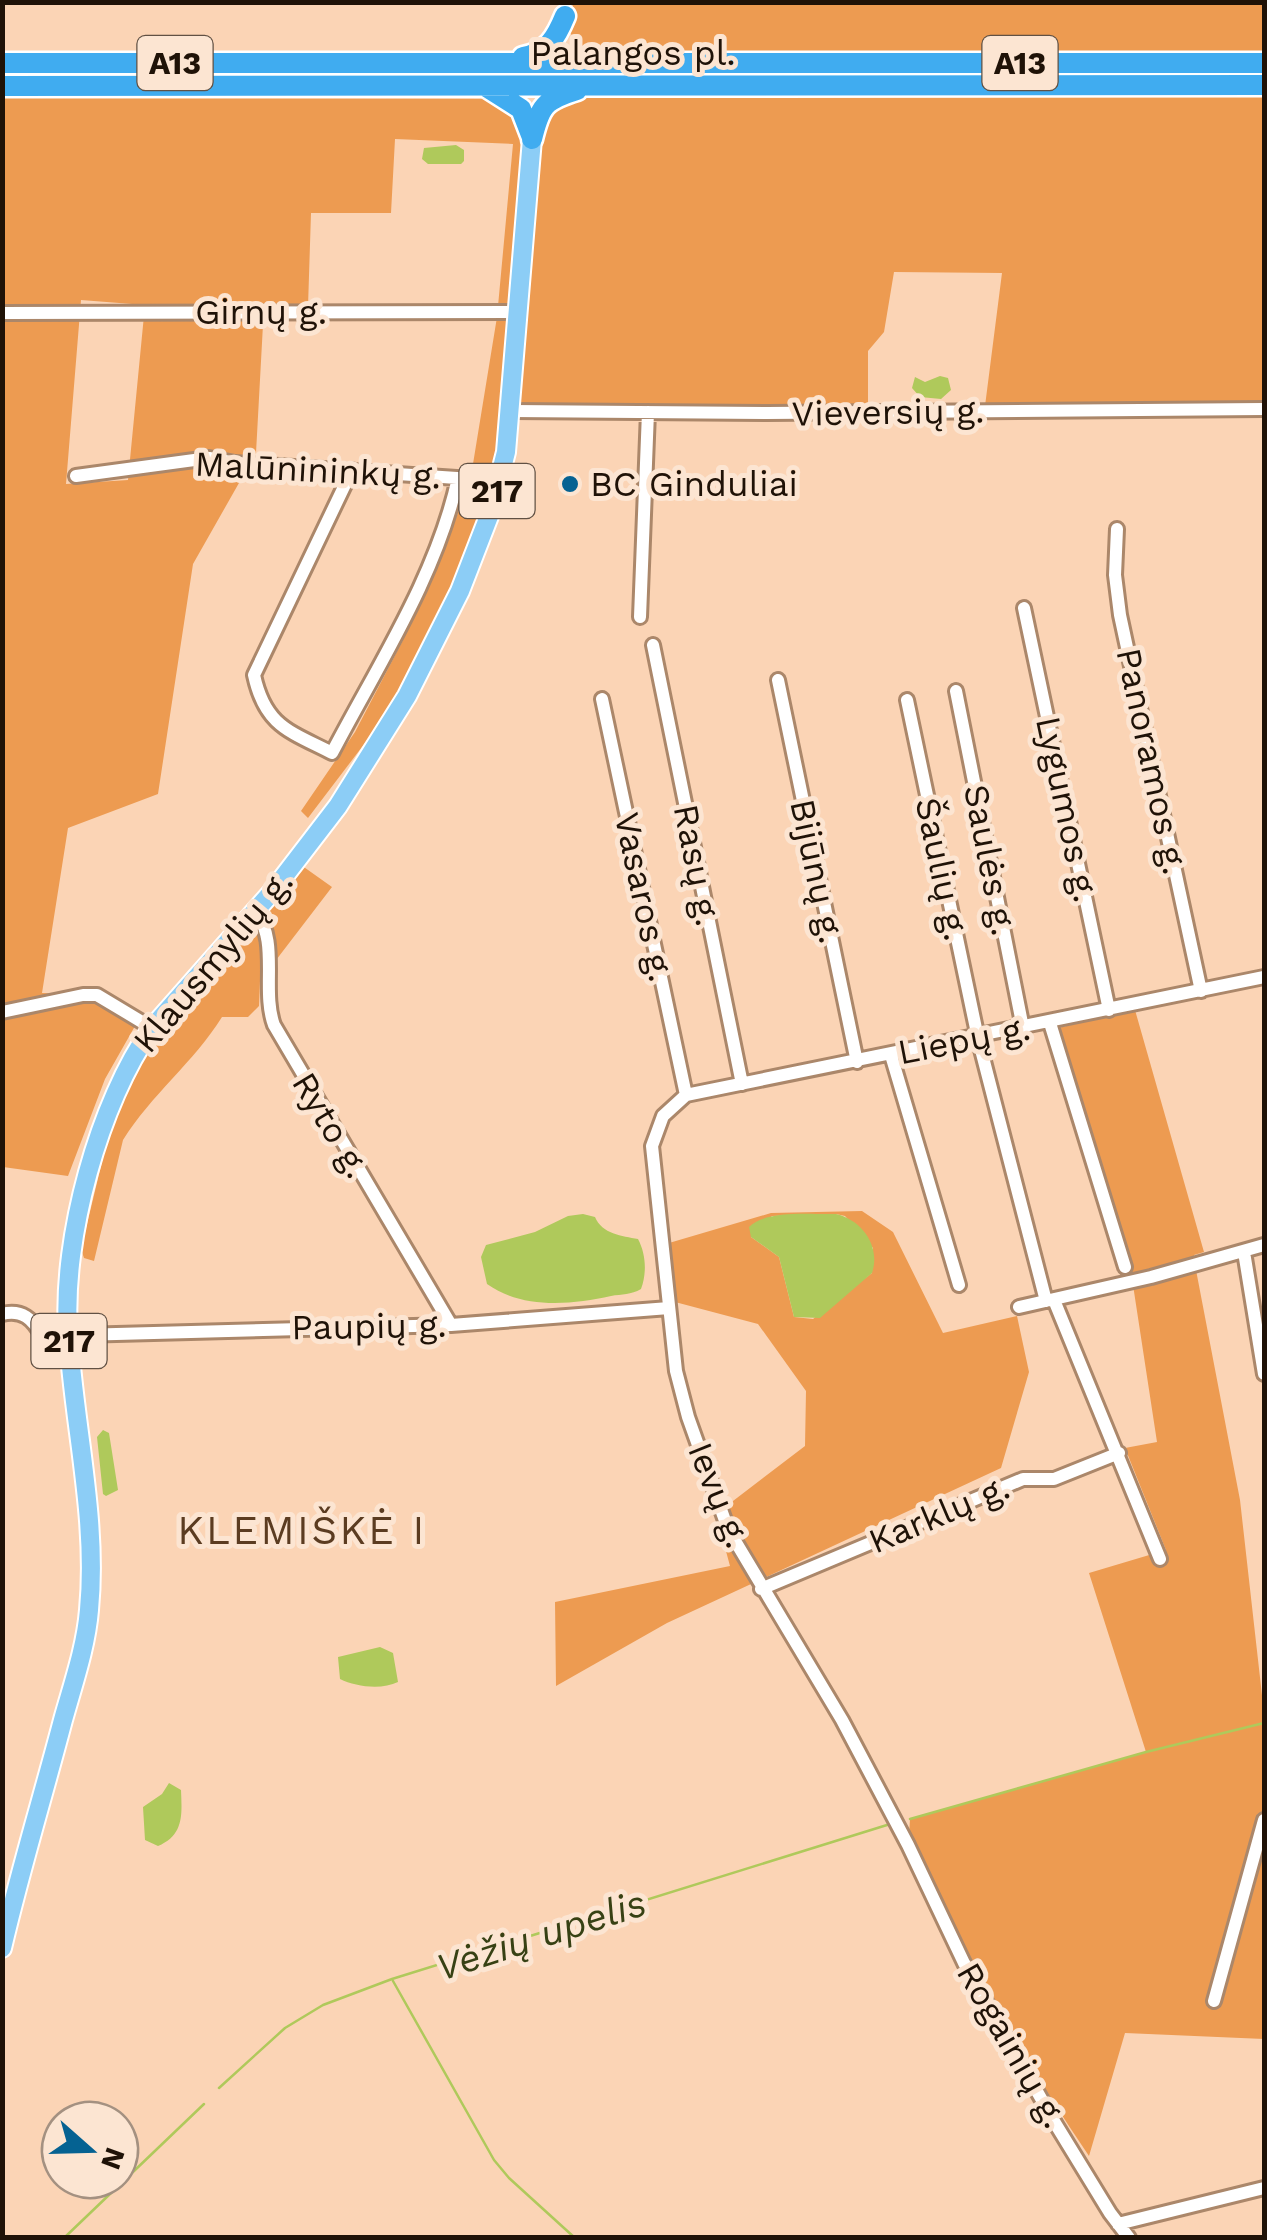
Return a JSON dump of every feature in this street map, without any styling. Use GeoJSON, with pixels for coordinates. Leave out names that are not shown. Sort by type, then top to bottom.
{"type":"FeatureCollection","features":[{"type":"Feature","properties":{"kind":"highway"},"geometry":{"type":"LineString","coordinates":[[567,9],[569,42],[598,63]]}},
{"type":"Feature","properties":{"kind":"highway"},"geometry":{"type":"LineString","coordinates":[[487,63],[542,51],[554,41],[567,9]]}},
{"type":"Feature","properties":{"kind":"highway","name":"Palangos pl."},"geometry":{"type":"LineString","coordinates":[[2,63],[1264,64]]}},
{"type":"Feature","properties":{"kind":"highway"},"geometry":{"type":"LineString","coordinates":[[532,139],[538,116],[550,99],[593,85]]}},
{"type":"Feature","properties":{"kind":"highway","name":"Palangos pl."},"geometry":{"type":"LineString","coordinates":[[2,86],[1264,85]]}},
{"type":"Feature","properties":{"kind":"highway"},"geometry":{"type":"LineString","coordinates":[[483,86],[522,109],[532,139]]}},
{"type":"Feature","properties":{"kind":"main road","name":"217"},"geometry":{"type":"LineString","coordinates":[[500,481],[512,411],[532,139]]}},
{"type":"Feature","properties":{"kind":"main road","name":"Klausmylių g."},"geometry":{"type":"LineString","coordinates":[[2,1948],[89,1613],[88,1535],[68,1334],[69,1268],[99,1136],[122,1075],[152,1028],[255,912],[338,806],[408,696],[481,540],[500,481]]}},
{"type":"Feature","properties":{"kind":"street","name":"Girnų g."},"geometry":{"type":"LineString","coordinates":[[2,312],[519,312]]}},
{"type":"Feature","properties":{"kind":"street","name":"Vieversių g."},"geometry":{"type":"LineString","coordinates":[[512,411],[1264,409]]}},
{"type":"Feature","properties":{"kind":"street"},"geometry":{"type":"LineString","coordinates":[[640,616],[648,412]]}},
{"type":"Feature","properties":{"kind":"street","name":"Malūnininkų g."},"geometry":{"type":"LineString","coordinates":[[76,476],[209,458],[500,481]]}},
{"type":"Feature","properties":{"kind":"street"},"geometry":{"type":"LineString","coordinates":[[352,470],[254,675],[260,702],[282,728],[332,753],[415,594],[452,503],[458,478]]}},
{"type":"Feature","properties":{"kind":"street","name":"Panoramos g."},"geometry":{"type":"LineString","coordinates":[[1117,529],[1115,575],[1120,615],[1201,991]]}},
{"type":"Feature","properties":{"kind":"street","name":"Lygumos g."},"geometry":{"type":"LineString","coordinates":[[1024,608],[1109,1010]]}},
{"type":"Feature","properties":{"kind":"street","name":"Rasų g."},"geometry":{"type":"LineString","coordinates":[[653,645],[742,1084]]}},
{"type":"Feature","properties":{"kind":"street","name":"Bijūnų g."},"geometry":{"type":"LineString","coordinates":[[778,680],[857,1062]]}},
{"type":"Feature","properties":{"kind":"street","name":"Saulės g."},"geometry":{"type":"LineString","coordinates":[[956,691],[1024,1028]]}},
{"type":"Feature","properties":{"kind":"street","name":"Vasaros g."},"geometry":{"type":"LineString","coordinates":[[602,699],[686,1094]]}},
{"type":"Feature","properties":{"kind":"street","name":"Šaulių g."},"geometry":{"type":"LineString","coordinates":[[907,700],[978,1038],[1050,1300],[1119,1453],[1160,1559]]}},
{"type":"Feature","properties":{"kind":"street","name":"Ryto g."},"geometry":{"type":"LineString","coordinates":[[255,912],[264,924],[267,938],[268,1001],[274,1025],[451,1325]]}},
{"type":"Feature","properties":{"kind":"street","name":"Liepų g."},"geometry":{"type":"LineString","coordinates":[[686,1094],[1264,978]]}},
{"type":"Feature","properties":{"kind":"street"},"geometry":{"type":"LineString","coordinates":[[2,1012],[83,994],[97,995],[152,1028]]}},
{"type":"Feature","properties":{"kind":"street"},"geometry":{"type":"LineString","coordinates":[[1050,1023],[1125,1268]]}},
{"type":"Feature","properties":{"kind":"street"},"geometry":{"type":"LineString","coordinates":[[891,1055],[959,1285]]}},
{"type":"Feature","properties":{"kind":"street","name":"Ievų g."},"geometry":{"type":"LineString","coordinates":[[686,1094],[658,1124],[652,1146],[676,1371],[688,1418],[728,1529],[842,1720],[908,1845]]}},
{"type":"Feature","properties":{"kind":"street"},"geometry":{"type":"LineString","coordinates":[[1020,1306],[1264,1245]]}},
{"type":"Feature","properties":{"kind":"street"},"geometry":{"type":"LineString","coordinates":[[1244,1252],[1264,1374]]}},
{"type":"Feature","properties":{"kind":"street","name":"Paupių g."},"geometry":{"type":"LineString","coordinates":[[68,1334],[451,1325],[669,1308]]}},
{"type":"Feature","properties":{"kind":"street"},"geometry":{"type":"LineString","coordinates":[[2,1314],[19,1313],[29,1318],[42,1336],[68,1334]]}},
{"type":"Feature","properties":{"kind":"street","name":"Karklų g."},"geometry":{"type":"LineString","coordinates":[[762,1588],[1023,1478],[1054,1479],[1119,1453]]}},
{"type":"Feature","properties":{"kind":"street"},"geometry":{"type":"LineString","coordinates":[[1214,2000],[1264,1820]]}},
{"type":"Feature","properties":{"kind":"street","name":"Rogainių g."},"geometry":{"type":"LineString","coordinates":[[908,1845],[964,1963],[1055,2123],[1129,2238]]}},
{"type":"Feature","properties":{"kind":"street"},"geometry":{"type":"LineString","coordinates":[[1118,2224],[1264,2188]]}},
{"type":"Feature","properties":{"kind":"shaded area"},"geometry":{"type":"Polygon","coordinates":[[[573,2],[1264,2],[1264,52],[587,51],[570,33],[573,2]]]}},
{"type":"Feature","properties":{"kind":"shaded area"},"geometry":{"type":"Polygon","coordinates":[[[3,70],[1264,70],[1264,78],[3,77],[3,70]]]}},
{"type":"Feature","properties":{"kind":"shaded area"},"geometry":{"type":"Polygon","coordinates":[[[1264,95],[1264,402],[985,406],[1002,273],[894,272],[884,332],[868,351],[868,404],[531,408],[518,400],[542,119],[573,97],[1264,95]]]}},
{"type":"Feature","properties":{"kind":"shaded area"},"geometry":{"type":"Polygon","coordinates":[[[3,98],[485,99],[504,103],[525,130],[504,434],[493,484],[445,602],[387,714],[308,818],[301,811],[355,732],[402,642],[461,506],[472,470],[497,317],[513,144],[395,139],[391,213],[311,213],[308,307],[264,306],[256,453],[193,564],[158,794],[68,828],[42,993],[97,995],[139,1019],[105,1079],[68,1176],[3,1167],[3,98]],[[81,300],[66,484],[128,480],[145,305],[81,300]]]}},
{"type":"Feature","properties":{"kind":"shaded area"},"geometry":{"type":"Polygon","coordinates":[[[456,145],[464,150],[461,164],[428,164],[422,159],[424,148],[456,145]]]}},
{"type":"Feature","properties":{"kind":"shaded area"},"geometry":{"type":"Polygon","coordinates":[[[940,376],[948,378],[951,390],[941,399],[920,397],[912,388],[915,377],[925,382],[940,376]]]}},
{"type":"Feature","properties":{"kind":"shaded area"},"geometry":{"type":"Polygon","coordinates":[[[301,865],[332,887],[260,981],[259,1006],[248,1017],[222,1017],[123,1140],[94,1261],[84,1258],[81,1249],[108,1137],[127,1087],[151,1044],[301,865]]]}},
{"type":"Feature","properties":{"kind":"shaded area"},"geometry":{"type":"Polygon","coordinates":[[[1135,1010],[1204,1252],[1194,1255],[1195,1261],[1131,1277],[1058,1028],[1135,1010]]]}},
{"type":"Feature","properties":{"kind":"shaded area"},"geometry":{"type":"Polygon","coordinates":[[[862,1211],[893,1232],[943,1333],[1017,1316],[1029,1372],[1001,1468],[667,1623],[556,1686],[555,1602],[730,1566],[716,1514],[805,1446],[806,1391],[758,1324],[675,1302],[669,1243],[771,1213],[862,1211]],[[772,1216],[751,1237],[779,1257],[794,1317],[813,1319],[872,1273],[873,1248],[845,1216],[772,1216]]]}},
{"type":"Feature","properties":{"kind":"shaded area"},"geometry":{"type":"Polygon","coordinates":[[[583,1214],[595,1217],[613,1233],[638,1239],[645,1264],[641,1289],[595,1299],[547,1303],[515,1298],[487,1284],[481,1257],[486,1245],[583,1214]]]}},
{"type":"Feature","properties":{"kind":"shaded area"},"geometry":{"type":"Polygon","coordinates":[[[836,1214],[854,1222],[867,1236],[874,1253],[872,1273],[820,1318],[794,1317],[779,1257],[751,1237],[749,1227],[778,1215],[836,1214]]]}},
{"type":"Feature","properties":{"kind":"shaded area"},"geometry":{"type":"Polygon","coordinates":[[[1196,1270],[1240,1500],[1264,1713],[1264,2039],[1125,2033],[1089,2156],[971,1959],[909,1836],[910,1819],[1146,1752],[1089,1573],[1166,1550],[1125,1448],[1157,1442],[1133,1285],[1196,1270]]]}},
{"type":"Feature","properties":{"kind":"shaded area"},"geometry":{"type":"Polygon","coordinates":[[[103,1430],[109,1433],[118,1490],[106,1496],[97,1437],[103,1430]]]}},
{"type":"Feature","properties":{"kind":"shaded area"},"geometry":{"type":"Polygon","coordinates":[[[380,1647],[393,1653],[398,1682],[369,1686],[340,1679],[338,1657],[380,1647]]]}},
{"type":"Feature","properties":{"kind":"shaded area"},"geometry":{"type":"Polygon","coordinates":[[[169,1783],[181,1790],[181,1816],[173,1836],[158,1846],[145,1840],[143,1807],[162,1794],[169,1783]]]}},
{"type":"Feature","properties":{"kind":"waterway","name":"Vėžių upelis"},"geometry":{"type":"LineString","coordinates":[[910,1819],[1264,1723]]}},
{"type":"Feature","properties":{"kind":"waterway","name":"Vėžių upelis"},"geometry":{"type":"LineString","coordinates":[[219,2088],[285,2028],[323,2005],[392,1979],[887,1825]]}},
{"type":"Feature","properties":{"kind":"waterway"},"geometry":{"type":"LineString","coordinates":[[393,1981],[494,2160],[575,2238]]}},
{"type":"Feature","properties":{"kind":"waterway","name":"Vėžių upelis"},"geometry":{"type":"LineString","coordinates":[[64,2238],[204,2104]]}},
{"type":"Feature","properties":{"kind":"place","name":"BC Ginduliai"},"geometry":{"type":"Point","coordinates":[570,484]}},
{"type":"Feature","properties":{"kind":"district","name":"KLEMIŠKĖ I"},"geometry":{"type":"Point","coordinates":[302,1530]}}]}
